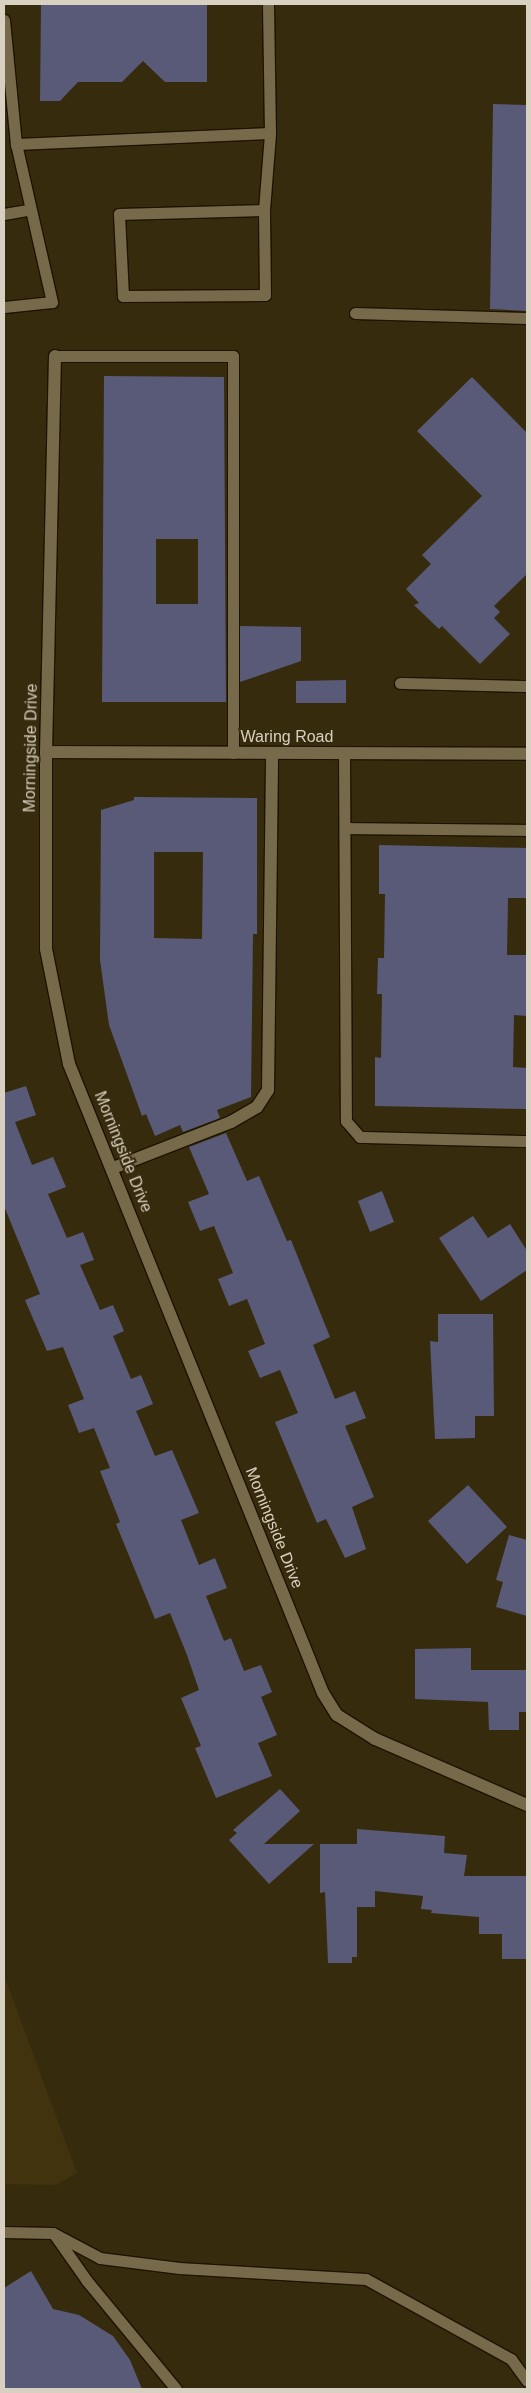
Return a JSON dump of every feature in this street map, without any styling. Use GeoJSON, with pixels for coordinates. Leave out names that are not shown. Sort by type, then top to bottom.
{"type":"FeatureCollection","features":[{"type":"Feature","properties":{"kind":"street","name":"Morningside Drive"},"geometry":{"type":"LineString","coordinates":[[55,356],[46,752],[46,949],[69,1064],[113,1168],[319,1684],[332,1707],[337,1715],[375,1739],[527,1805]]}},
{"type":"Feature","properties":{"kind":"street","name":"Waring Road"},"geometry":{"type":"LineString","coordinates":[[46,752],[527,754]]}},
{"type":"Feature","properties":{"kind":"street"},"geometry":{"type":"LineString","coordinates":[[113,1168],[231,1122],[257,1107],[268,1090],[272,753]]}},
{"type":"Feature","properties":{"kind":"lane"},"geometry":{"type":"LineString","coordinates":[[264,210],[119,214],[123,296],[265,295],[264,210],[270,133],[268,4]]}},
{"type":"Feature","properties":{"kind":"lane"},"geometry":{"type":"LineString","coordinates":[[4,20],[16,144],[52,302],[4,307]]}},
{"type":"Feature","properties":{"kind":"lane"},"geometry":{"type":"LineString","coordinates":[[16,144],[270,133]]}},
{"type":"Feature","properties":{"kind":"lane"},"geometry":{"type":"LineString","coordinates":[[4,214],[31,209]]}},
{"type":"Feature","properties":{"kind":"lane"},"geometry":{"type":"LineString","coordinates":[[355,313],[527,318]]}},
{"type":"Feature","properties":{"kind":"lane"},"geometry":{"type":"LineString","coordinates":[[55,356],[234,356],[234,753]]}},
{"type":"Feature","properties":{"kind":"lane"},"geometry":{"type":"LineString","coordinates":[[400,683],[527,686]]}},
{"type":"Feature","properties":{"kind":"lane"},"geometry":{"type":"LineString","coordinates":[[344,754],[346,828],[346,1121],[360,1137],[527,1141]]}},
{"type":"Feature","properties":{"kind":"lane"},"geometry":{"type":"LineString","coordinates":[[346,828],[527,830]]}},
{"type":"Feature","properties":{"kind":"lane"},"geometry":{"type":"LineString","coordinates":[[4,2232],[53,2233],[100,2258],[180,2268],[366,2279],[511,2359],[527,2381]]}},
{"type":"Feature","properties":{"kind":"lane"},"geometry":{"type":"LineString","coordinates":[[53,2233],[86,2281],[176,2389]]}},
{"type":"Feature","properties":{"kind":"shaded area"},"geometry":{"type":"Polygon","coordinates":[[[4,1975],[77,2173],[56,2185],[4,2184],[4,1975]]]}},
{"type":"Feature","properties":{"kind":"building"},"geometry":{"type":"Polygon","coordinates":[[[41,4],[207,4],[207,82],[165,82],[143,61],[122,82],[78,82],[60,101],[40,101],[41,4]]]}},
{"type":"Feature","properties":{"kind":"building"},"geometry":{"type":"Polygon","coordinates":[[[493,104],[527,105],[527,311],[490,309],[493,104]]]}},
{"type":"Feature","properties":{"kind":"building"},"geometry":{"type":"Polygon","coordinates":[[[104,376],[224,377],[226,702],[102,702],[104,376]],[[156,539],[156,604],[198,604],[198,539],[156,539]]]}},
{"type":"Feature","properties":{"kind":"building"},"geometry":{"type":"Polygon","coordinates":[[[472,377],[527,433],[527,574],[494,606],[500,612],[494,618],[510,634],[480,664],[442,626],[439,629],[414,605],[419,603],[406,589],[431,564],[422,555],[482,496],[417,431],[472,377]]]}},
{"type":"Feature","properties":{"kind":"building"},"geometry":{"type":"Polygon","coordinates":[[[240,626],[301,627],[301,661],[240,682],[240,626]]]}},
{"type":"Feature","properties":{"kind":"building"},"geometry":{"type":"Polygon","coordinates":[[[346,680],[346,703],[296,703],[296,681],[346,680]]]}},
{"type":"Feature","properties":{"kind":"building"},"geometry":{"type":"Polygon","coordinates":[[[134,797],[257,798],[257,934],[253,934],[251,1097],[217,1110],[220,1118],[183,1132],[180,1125],[155,1136],[146,1114],[142,1116],[109,1025],[100,960],[101,810],[134,800],[134,797]],[[154,852],[154,938],[202,939],[203,852],[154,852]]]}},
{"type":"Feature","properties":{"kind":"building"},"geometry":{"type":"Polygon","coordinates":[[[379,845],[527,848],[527,898],[508,898],[507,955],[527,955],[527,1016],[514,1015],[513,1067],[527,1068],[527,1109],[375,1106],[375,1057],[381,1058],[382,994],[377,994],[378,958],[384,958],[385,894],[379,894],[379,845]]]}},
{"type":"Feature","properties":{"kind":"building"},"geometry":{"type":"Polygon","coordinates":[[[26,1086],[36,1115],[15,1122],[32,1165],[53,1157],[66,1187],[48,1194],[67,1238],[83,1232],[94,1260],[80,1265],[100,1310],[113,1305],[124,1331],[113,1336],[131,1379],[141,1375],[153,1404],[136,1411],[155,1456],[172,1450],[199,1513],[181,1520],[199,1565],[215,1558],[227,1588],[206,1596],[224,1641],[231,1638],[244,1671],[261,1665],[272,1692],[261,1697],[277,1735],[258,1743],[272,1776],[216,1798],[195,1748],[201,1746],[181,1698],[199,1690],[187,1655],[170,1613],[155,1619],[116,1524],[120,1522],[100,1471],[110,1468],[94,1428],[79,1433],[68,1405],[84,1399],[63,1347],[47,1351],[25,1300],[40,1294],[4,1206],[4,1093],[26,1086]]]}},
{"type":"Feature","properties":{"kind":"building"},"geometry":{"type":"Polygon","coordinates":[[[226,1133],[247,1181],[259,1176],[287,1241],[291,1240],[330,1337],[313,1345],[335,1399],[355,1391],[366,1418],[345,1426],[374,1497],[352,1507],[366,1549],[345,1558],[326,1519],[317,1523],[275,1422],[298,1413],[280,1370],[260,1378],[248,1351],[265,1344],[247,1299],[229,1306],[218,1279],[233,1273],[214,1226],[200,1231],[188,1202],[209,1194],[189,1147],[226,1133]]]}},
{"type":"Feature","properties":{"kind":"building"},"geometry":{"type":"Polygon","coordinates":[[[382,1191],[394,1222],[370,1232],[358,1201],[382,1191]]]}},
{"type":"Feature","properties":{"kind":"building"},"geometry":{"type":"Polygon","coordinates":[[[473,1216],[488,1238],[510,1224],[527,1251],[527,1270],[481,1301],[439,1238],[473,1216]]]}},
{"type":"Feature","properties":{"kind":"building"},"geometry":{"type":"Polygon","coordinates":[[[438,1314],[493,1314],[494,1416],[475,1416],[475,1438],[435,1439],[430,1341],[438,1342],[438,1314]]]}},
{"type":"Feature","properties":{"kind":"building"},"geometry":{"type":"Polygon","coordinates":[[[468,1485],[507,1527],[467,1564],[428,1521],[468,1485]]]}},
{"type":"Feature","properties":{"kind":"building"},"geometry":{"type":"Polygon","coordinates":[[[509,1535],[527,1540],[527,1616],[496,1607],[503,1582],[496,1580],[509,1535]]]}},
{"type":"Feature","properties":{"kind":"building"},"geometry":{"type":"Polygon","coordinates":[[[471,1648],[471,1670],[527,1670],[527,1712],[519,1712],[519,1730],[489,1730],[488,1702],[415,1699],[415,1649],[471,1648]]]}},
{"type":"Feature","properties":{"kind":"building"},"geometry":{"type":"Polygon","coordinates":[[[280,1789],[300,1811],[264,1844],[314,1844],[269,1884],[229,1840],[237,1833],[233,1830],[280,1789]]]}},
{"type":"Feature","properties":{"kind":"building"},"geometry":{"type":"Polygon","coordinates":[[[357,1829],[445,1836],[444,1853],[467,1855],[464,1876],[527,1876],[527,1959],[502,1959],[502,1934],[479,1934],[479,1917],[431,1913],[432,1910],[421,1909],[423,1896],[375,1891],[375,1907],[357,1907],[357,1957],[352,1957],[352,1963],[328,1963],[325,1892],[320,1893],[320,1844],[357,1844],[357,1829]]]}},
{"type":"Feature","properties":{"kind":"building"},"geometry":{"type":"Polygon","coordinates":[[[31,2271],[53,2309],[79,2315],[113,2336],[130,2360],[142,2389],[4,2389],[4,2288],[31,2271]]]}}]}
